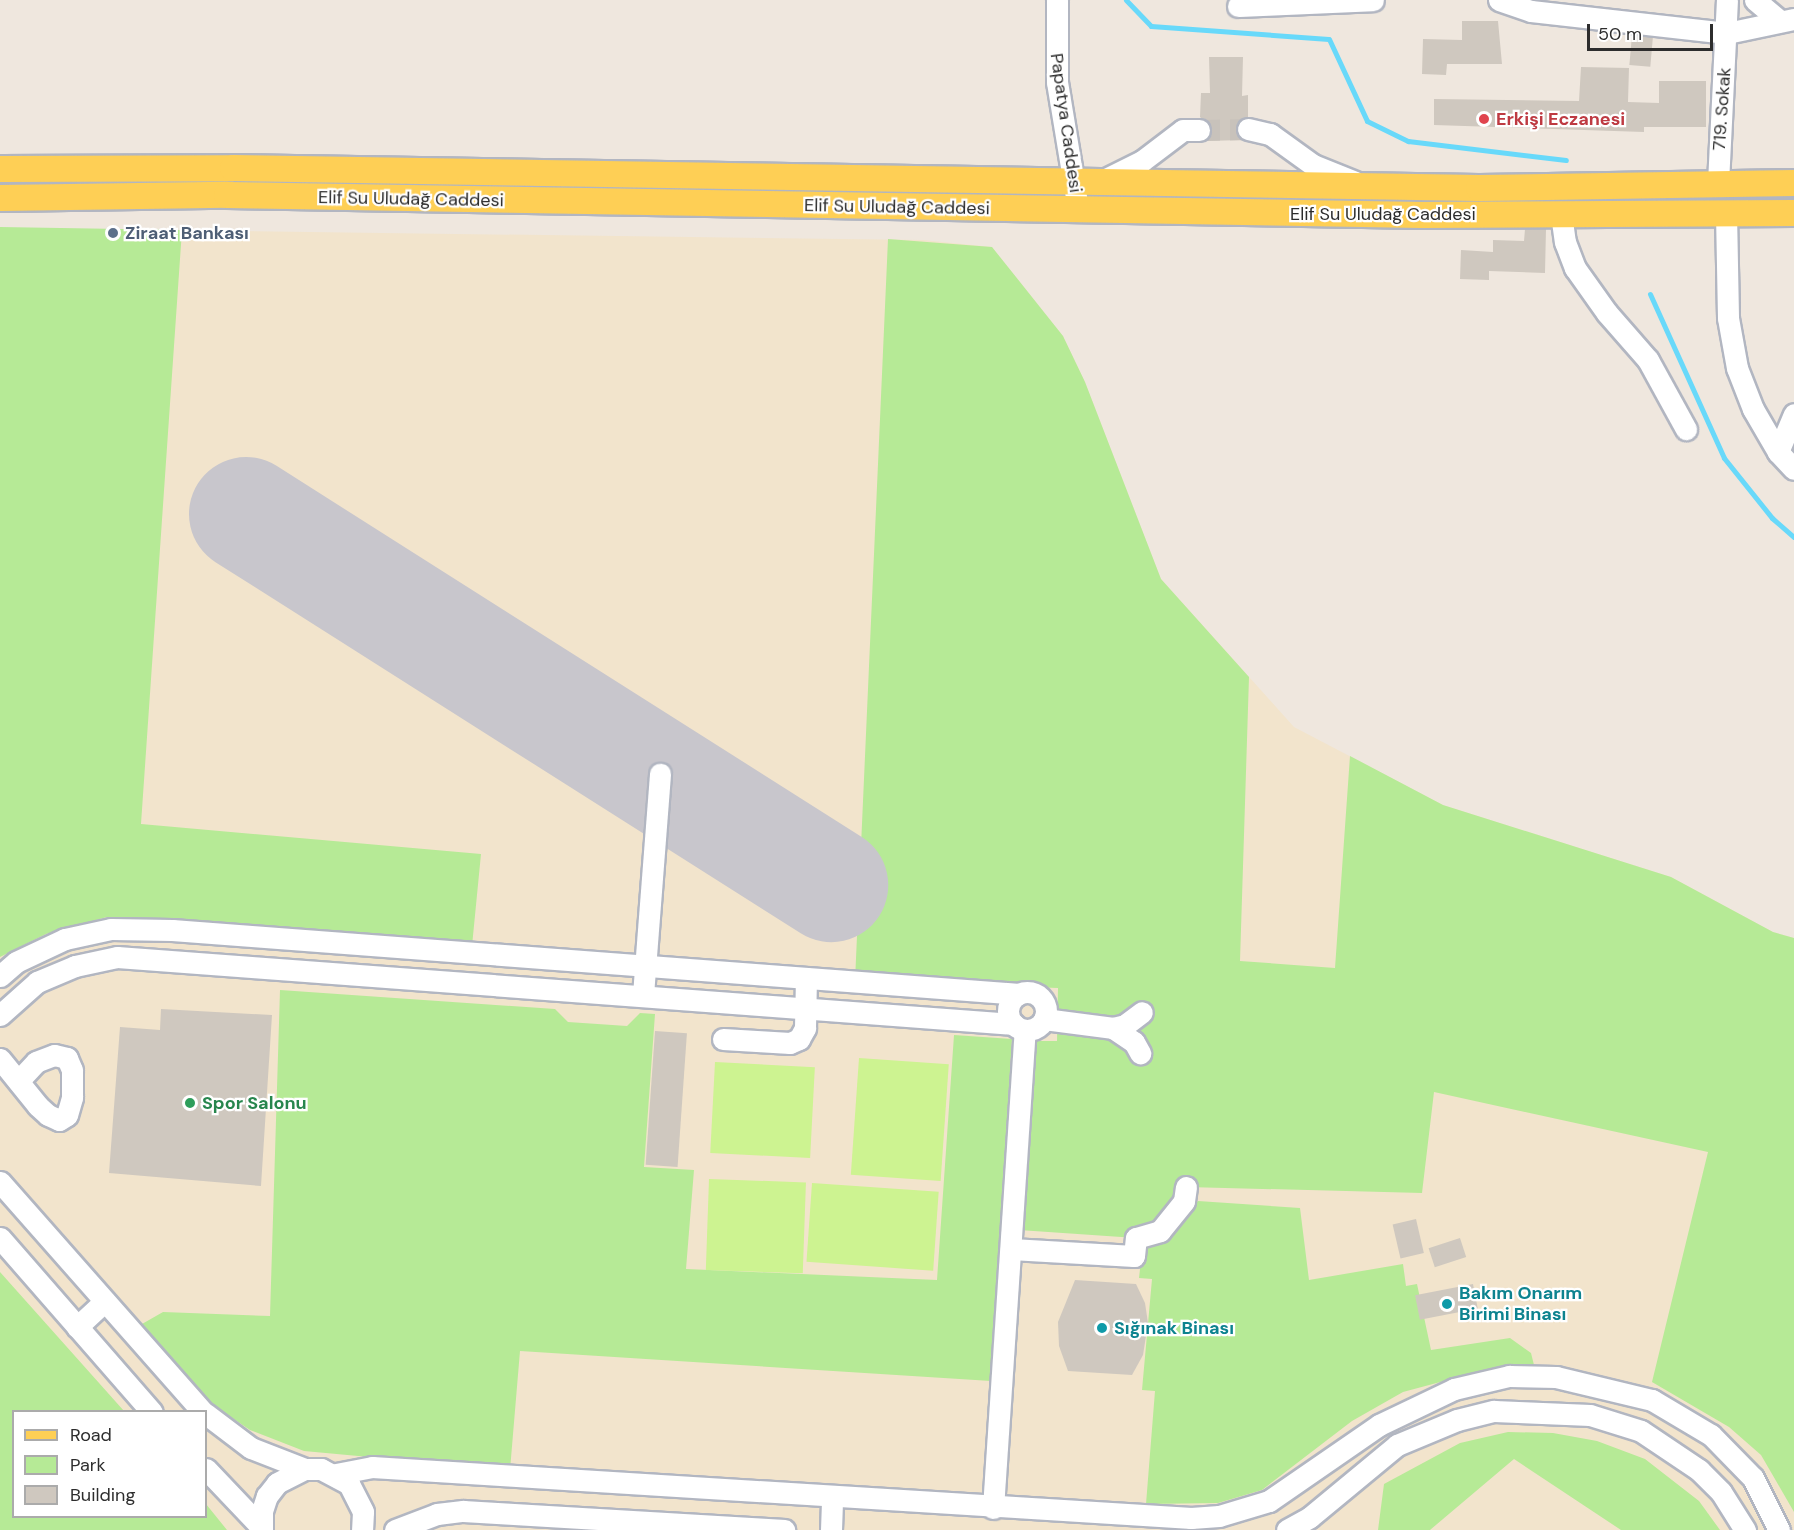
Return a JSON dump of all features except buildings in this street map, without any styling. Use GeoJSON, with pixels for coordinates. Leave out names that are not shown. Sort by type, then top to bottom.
{"type":"FeatureCollection","features":[{"type":"Feature","properties":{"kind":"main road","name":"Elif Su Uludağ Caddesi"},"geometry":{"type":"LineString","coordinates":[[0,169],[1102,181],[1479,188],[1794,183]]}},
{"type":"Feature","properties":{"kind":"main road","name":"Elif Su Uludağ Caddesi"},"geometry":{"type":"LineString","coordinates":[[0,198],[227,195],[1078,209],[1561,214],[1794,213]]}},
{"type":"Feature","properties":{"kind":"street","name":"Papatya Caddesi"},"geometry":{"type":"LineString","coordinates":[[1057,0],[1058,82],[1076,181],[1078,209]]}},
{"type":"Feature","properties":{"kind":"street"},"geometry":{"type":"LineString","coordinates":[[1238,6],[1373,0]]}},
{"type":"Feature","properties":{"kind":"street"},"geometry":{"type":"LineString","coordinates":[[1500,0],[1531,11],[1727,33],[1787,20]]}},
{"type":"Feature","properties":{"kind":"street","name":"719. Sokak"},"geometry":{"type":"LineString","coordinates":[[1718,183],[1727,0]]}},
{"type":"Feature","properties":{"kind":"street"},"geometry":{"type":"LineString","coordinates":[[1755,0],[1787,20]]}},
{"type":"Feature","properties":{"kind":"street"},"geometry":{"type":"LineString","coordinates":[[1248,129],[1270,134],[1313,165],[1364,186]]}},
{"type":"Feature","properties":{"kind":"street"},"geometry":{"type":"LineString","coordinates":[[1102,181],[1142,161],[1183,130],[1199,130]]}},
{"type":"Feature","properties":{"kind":"street"},"geometry":{"type":"LineString","coordinates":[[1726,213],[1728,318],[1737,368],[1753,409],[1778,452],[1794,469]]}},
{"type":"Feature","properties":{"kind":"street"},"geometry":{"type":"LineString","coordinates":[[1561,214],[1565,242],[1575,268],[1607,313],[1648,360],[1686,429]]}},
{"type":"Feature","properties":{"kind":"street"},"geometry":{"type":"LineString","coordinates":[[1778,452],[1794,414]]}},
{"type":"Feature","properties":{"kind":"street"},"geometry":{"type":"LineString","coordinates":[[643,995],[660,774]]}},
{"type":"Feature","properties":{"kind":"street"},"geometry":{"type":"LineString","coordinates":[[0,976],[16,962],[65,939],[111,929],[1019,994],[1031,992],[1041,998],[1046,1010],[1044,1019],[1038,1027],[1019,1027],[643,995],[117,957],[75,966],[37,982],[0,1015]]}},
{"type":"Feature","properties":{"kind":"street"},"geometry":{"type":"LineString","coordinates":[[723,1040],[790,1044],[799,1039],[804,1028],[806,978]]}},
{"type":"Feature","properties":{"kind":"street"},"geometry":{"type":"LineString","coordinates":[[993,1508],[1011,1249],[1019,1027],[1008,1008],[1019,994]]}},
{"type":"Feature","properties":{"kind":"street"},"geometry":{"type":"LineString","coordinates":[[1044,1019],[1113,1028],[1125,1025],[1143,1012]]}},
{"type":"Feature","properties":{"kind":"street"},"geometry":{"type":"LineString","coordinates":[[1113,1028],[1134,1042],[1140,1053]]}},
{"type":"Feature","properties":{"kind":"street"},"geometry":{"type":"LineString","coordinates":[[0,1059],[18,1081]]}},
{"type":"Feature","properties":{"kind":"street"},"geometry":{"type":"LineString","coordinates":[[0,1182],[201,1410]]}},
{"type":"Feature","properties":{"kind":"street"},"geometry":{"type":"LineString","coordinates":[[1011,1249],[1134,1256],[1136,1238],[1160,1231],[1184,1201],[1186,1187]]}},
{"type":"Feature","properties":{"kind":"street"},"geometry":{"type":"LineString","coordinates":[[0,1238],[150,1410]]}},
{"type":"Feature","properties":{"kind":"street"},"geometry":{"type":"LineString","coordinates":[[77,1327],[105,1301]]}},
{"type":"Feature","properties":{"kind":"street"},"geometry":{"type":"LineString","coordinates":[[207,1415],[251,1448],[305,1469],[336,1474],[372,1467],[1157,1518],[1220,1516],[1269,1501],[1350,1443],[1406,1409],[1454,1389],[1509,1376],[1556,1377],[1600,1385],[1652,1400],[1711,1435],[1754,1478],[1779,1530]]}},
{"type":"Feature","properties":{"kind":"street"},"geometry":{"type":"LineString","coordinates":[[1287,1530],[1310,1517],[1397,1445],[1457,1420],[1494,1411],[1590,1415],[1641,1431],[1699,1470],[1721,1492],[1745,1530]]}},
{"type":"Feature","properties":{"kind":"street"},"geometry":{"type":"LineString","coordinates":[[1350,1443],[1366,1471]]}},
{"type":"Feature","properties":{"kind":"street"},"geometry":{"type":"LineString","coordinates":[[262,1528],[262,1510],[272,1489],[290,1473],[305,1469]]}},
{"type":"Feature","properties":{"kind":"street"},"geometry":{"type":"LineString","coordinates":[[207,1470],[262,1528]]}},
{"type":"Feature","properties":{"kind":"street"},"geometry":{"type":"LineString","coordinates":[[336,1474],[358,1497],[362,1530]]}},
{"type":"Feature","properties":{"kind":"street"},"geometry":{"type":"LineString","coordinates":[[831,1530],[832,1498]]}},
{"type":"Feature","properties":{"kind":"street"},"geometry":{"type":"LineString","coordinates":[[395,1530],[437,1514],[462,1512],[784,1530]]}},
{"type":"Feature","properties":{"kind":"shaded area"},"geometry":{"type":"Polygon","coordinates":[[[0,228],[923,240],[992,247],[1063,336],[1085,382],[1161,579],[1294,727],[1443,805],[1671,877],[1773,932],[1794,938],[1794,1530],[0,1530],[0,228]]]}},
{"type":"Feature","properties":{"kind":"green space"},"geometry":{"type":"Polygon","coordinates":[[[0,227],[182,230],[141,824],[481,854],[472,946],[107,917],[46,934],[0,957],[0,227]]]}},
{"type":"Feature","properties":{"kind":"green space"},"geometry":{"type":"Polygon","coordinates":[[[888,239],[992,247],[1063,336],[1085,382],[1161,579],[1249,677],[1240,961],[1335,968],[1350,756],[1443,805],[1671,877],[1773,932],[1794,938],[1794,1512],[1761,1455],[1729,1427],[1652,1382],[1708,1152],[1434,1092],[1422,1193],[1187,1187],[1180,1201],[1136,1238],[1019,1230],[1034,1041],[1057,1041],[1058,988],[855,981],[888,239]]]}},
{"type":"Feature","properties":{"kind":"green space"},"geometry":{"type":"Polygon","coordinates":[[[280,990],[555,1009],[568,1022],[627,1026],[640,1013],[655,1014],[644,1167],[694,1170],[686,1269],[937,1280],[954,1035],[1012,1039],[991,1381],[520,1351],[510,1470],[304,1451],[250,1430],[204,1399],[142,1324],[163,1312],[270,1316],[280,990]]]}},
{"type":"Feature","properties":{"kind":"green space"},"geometry":{"type":"Polygon","coordinates":[[[859,1058],[949,1064],[941,1181],[851,1175],[859,1058]]]}},
{"type":"Feature","properties":{"kind":"green space"},"geometry":{"type":"Polygon","coordinates":[[[715,1062],[815,1067],[810,1158],[710,1153],[715,1062]]]}},
{"type":"Feature","properties":{"kind":"green space"},"geometry":{"type":"Polygon","coordinates":[[[709,1179],[806,1182],[803,1273],[706,1270],[709,1179]]]}},
{"type":"Feature","properties":{"kind":"green space"},"geometry":{"type":"Polygon","coordinates":[[[812,1183],[939,1192],[933,1271],[806,1262],[812,1183]]]}},
{"type":"Feature","properties":{"kind":"green space"},"geometry":{"type":"Polygon","coordinates":[[[1198,1201],[1300,1208],[1309,1280],[1403,1264],[1406,1286],[1417,1284],[1431,1350],[1510,1338],[1531,1353],[1535,1369],[1459,1377],[1403,1392],[1352,1421],[1262,1490],[1218,1503],[1146,1504],[1155,1391],[1142,1390],[1152,1279],[1139,1278],[1143,1243],[1158,1244],[1198,1201]]]}},
{"type":"Feature","properties":{"kind":"green space"},"geometry":{"type":"Polygon","coordinates":[[[0,1272],[123,1410],[12,1410],[12,1518],[207,1518],[207,1505],[227,1530],[0,1530],[0,1272]]]}},
{"type":"Feature","properties":{"kind":"green space"},"geometry":{"type":"Polygon","coordinates":[[[1508,1432],[1553,1433],[1597,1441],[1645,1459],[1699,1501],[1720,1530],[1621,1530],[1514,1459],[1430,1530],[1378,1530],[1384,1484],[1460,1443],[1508,1432]]]}},
{"type":"Feature","properties":{"kind":"waterway"},"geometry":{"type":"LineString","coordinates":[[1126,0],[1151,26],[1329,39],[1367,121],[1408,141],[1566,160]]}},
{"type":"Feature","properties":{"kind":"waterway"},"geometry":{"type":"LineString","coordinates":[[1650,294],[1724,458],[1772,518],[1794,537]]}},
{"type":"Feature","properties":{"kind":"runway"},"geometry":{"type":"LineString","coordinates":[[246,514],[831,885]]}},
{"type":"Feature","properties":{"kind":"tunnel"},"geometry":{"type":"LineString","coordinates":[[1199,130],[1248,129]]}},
{"type":"Feature","properties":{"kind":"place","name":"Erkişi Eczanesi"},"geometry":{"type":"Point","coordinates":[1484,119]}},
{"type":"Feature","properties":{"kind":"place","name":"Ziraat Bankası"},"geometry":{"type":"Point","coordinates":[113,233]}},
{"type":"Feature","properties":{"kind":"place","name":"Spor Salonu"},"geometry":{"type":"Point","coordinates":[190,1103]}},
{"type":"Feature","properties":{"kind":"place","name":"Bakım Onarım Birimi Binası"},"geometry":{"type":"Point","coordinates":[1447,1304]}},
{"type":"Feature","properties":{"kind":"place","name":"Sığınak Binası"},"geometry":{"type":"Point","coordinates":[1102,1328]}}]}
